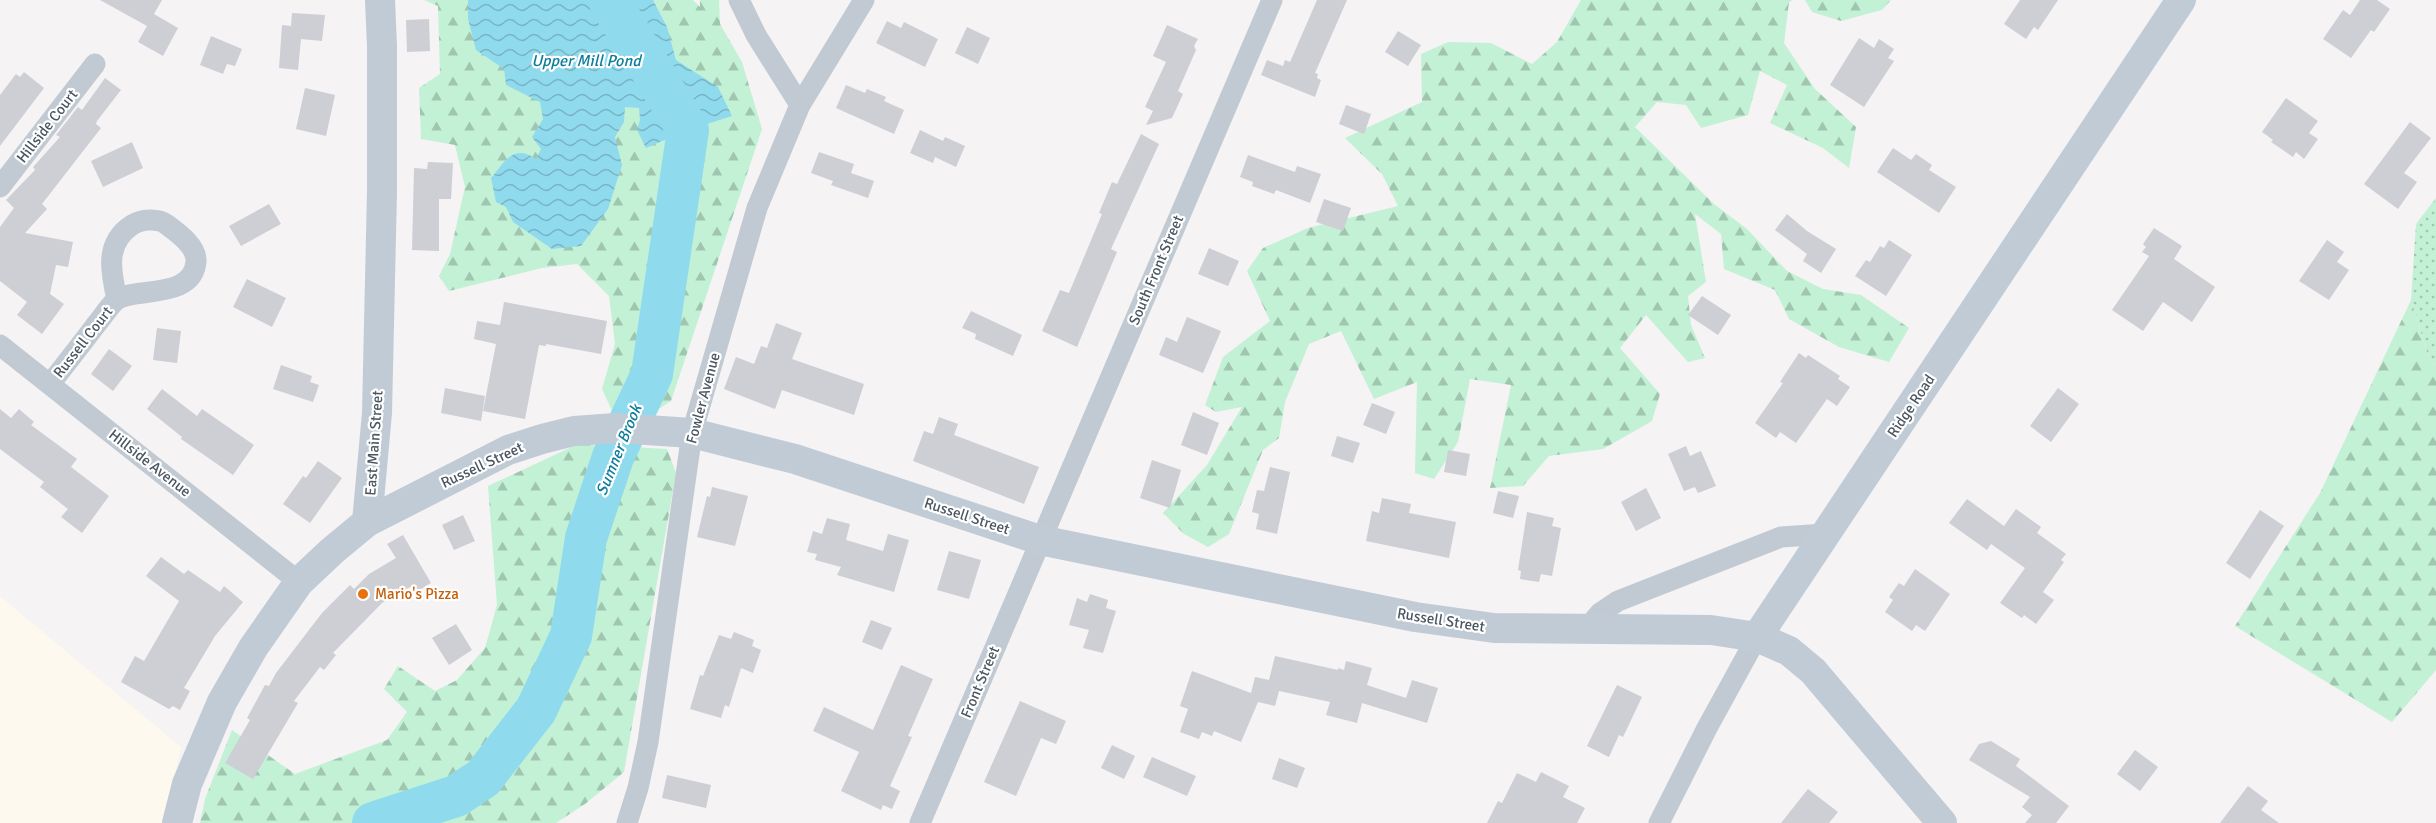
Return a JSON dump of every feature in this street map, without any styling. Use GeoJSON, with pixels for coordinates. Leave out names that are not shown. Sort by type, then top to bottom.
{"type":"FeatureCollection","features":[{"type":"Feature","properties":{"kind":"main road","name":"East Main Street"},"geometry":{"type":"LineString","coordinates":[[368,522],[378,402],[382,113],[380,0]]}},
{"type":"Feature","properties":{"kind":"main road","name":"Ridge Road"},"geometry":{"type":"LineString","coordinates":[[1757,637],[2181,0]]}},
{"type":"Feature","properties":{"kind":"main road","name":"Russell Street"},"geometry":{"type":"LineString","coordinates":[[368,522],[508,450],[574,431],[616,428],[692,433],[795,459],[1040,540],[1462,625],[1516,629],[1586,630],[1674,628],[1711,630],[1757,637],[1789,651],[1813,671],[1942,823]]}},
{"type":"Feature","properties":{"kind":"main road"},"geometry":{"type":"LineString","coordinates":[[177,823],[187,784],[222,702],[254,648],[299,582],[332,550],[368,522]]}},
{"type":"Feature","properties":{"kind":"street"},"geometry":{"type":"LineString","coordinates":[[739,0],[756,35],[800,105]]}},
{"type":"Feature","properties":{"kind":"street","name":"Fowler Avenue"},"geometry":{"type":"LineString","coordinates":[[627,823],[638,788],[648,742],[692,433],[757,208],[800,105],[864,0]]}},
{"type":"Feature","properties":{"kind":"street","name":"South Front Street"},"geometry":{"type":"LineString","coordinates":[[1040,540],[1272,0]]}},
{"type":"Feature","properties":{"kind":"street","name":"Hillside Court"},"geometry":{"type":"LineString","coordinates":[[0,188],[95,64]]}},
{"type":"Feature","properties":{"kind":"street","name":"Russell Court"},"geometry":{"type":"LineString","coordinates":[[50,384],[117,299]]}},
{"type":"Feature","properties":{"kind":"street","name":"Hillside Avenue"},"geometry":{"type":"LineString","coordinates":[[0,345],[299,582]]}},
{"type":"Feature","properties":{"kind":"street"},"geometry":{"type":"LineString","coordinates":[[1586,630],[1600,613],[1618,601],[1765,542],[1796,534],[1825,534]]}},
{"type":"Feature","properties":{"kind":"street","name":"Front Street"},"geometry":{"type":"LineString","coordinates":[[920,823],[1040,540]]}},
{"type":"Feature","properties":{"kind":"street","name":"Ridge Road"},"geometry":{"type":"LineString","coordinates":[[1659,823],[1707,728],[1757,637]]}},
{"type":"Feature","properties":{"kind":"shaded area"},"geometry":{"type":"Polygon","coordinates":[[[0,596],[181,747],[165,823],[0,823],[0,596]]]}},
{"type":"Feature","properties":{"kind":"green space"},"geometry":{"type":"Polygon","coordinates":[[[424,0],[693,0],[700,7],[700,0],[719,0],[720,24],[742,62],[762,129],[671,401],[657,410],[614,415],[602,389],[615,344],[609,296],[577,264],[542,268],[449,291],[439,276],[450,254],[465,187],[455,145],[421,139],[419,88],[440,74],[438,6],[424,0]]]}},
{"type":"Feature","properties":{"kind":"green space"},"geometry":{"type":"Polygon","coordinates":[[[1581,0],[1793,0],[1789,2],[1784,43],[1815,89],[1856,127],[1849,168],[1823,148],[1770,123],[1787,85],[1760,71],[1748,115],[1701,128],[1686,105],[1657,102],[1635,127],[1714,204],[1747,229],[1787,271],[1823,289],[1861,295],[1909,328],[1889,362],[1839,347],[1789,319],[1775,290],[1724,269],[1721,234],[1695,214],[1706,282],[1688,296],[1691,325],[1705,358],[1688,362],[1646,315],[1620,348],[1660,394],[1652,421],[1603,449],[1549,456],[1523,486],[1490,488],[1511,385],[1470,379],[1458,442],[1434,479],[1415,473],[1417,382],[1374,399],[1341,331],[1309,344],[1285,402],[1279,438],[1263,450],[1229,534],[1208,547],[1184,534],[1163,513],[1207,465],[1242,407],[1216,412],[1205,405],[1223,357],[1270,321],[1247,271],[1263,248],[1308,228],[1398,206],[1382,174],[1345,138],[1422,102],[1421,54],[1448,42],[1491,43],[1532,64],[1557,42],[1581,0]]]}},
{"type":"Feature","properties":{"kind":"green space"},"geometry":{"type":"Polygon","coordinates":[[[1805,0],[1891,0],[1882,10],[1841,21],[1812,12],[1805,0]]]}},
{"type":"Feature","properties":{"kind":"green space"},"geometry":{"type":"Polygon","coordinates":[[[2436,198],[2436,365],[2429,359],[2411,300],[2416,224],[2436,198]]]}},
{"type":"Feature","properties":{"kind":"green space"},"geometry":{"type":"Polygon","coordinates":[[[2411,300],[2429,359],[2436,365],[2436,670],[2392,722],[2235,626],[2320,493],[2411,300]]]}},
{"type":"Feature","properties":{"kind":"green space"},"geometry":{"type":"Polygon","coordinates":[[[578,444],[667,449],[676,473],[624,772],[585,804],[556,823],[200,823],[205,799],[232,730],[295,774],[387,740],[407,712],[384,689],[398,666],[435,691],[457,680],[485,648],[497,605],[488,486],[578,444]]]}},
{"type":"Feature","properties":{"kind":"water","name":"Upper Mill Pond"},"geometry":{"type":"Polygon","coordinates":[[[468,0],[653,0],[667,27],[676,60],[718,87],[732,116],[688,130],[646,148],[637,130],[640,120],[639,108],[625,107],[624,122],[615,137],[622,165],[608,209],[581,246],[552,249],[513,222],[506,207],[496,202],[491,178],[510,156],[521,153],[536,159],[541,149],[532,137],[543,119],[540,102],[506,85],[504,69],[476,50],[468,19],[468,0]]]}},
{"type":"Feature","properties":{"kind":"building"},"geometry":{"type":"Polygon","coordinates":[[[100,0],[162,0],[154,14],[178,28],[163,56],[138,42],[147,26],[100,0]]]}},
{"type":"Feature","properties":{"kind":"building"},"geometry":{"type":"Polygon","coordinates":[[[1317,0],[1347,0],[1315,73],[1321,80],[1315,97],[1261,75],[1267,60],[1283,66],[1285,60],[1290,62],[1317,0]]]}},
{"type":"Feature","properties":{"kind":"building"},"geometry":{"type":"Polygon","coordinates":[[[2020,0],[2058,0],[2038,30],[2034,27],[2026,39],[2004,24],[2020,0]]]}},
{"type":"Feature","properties":{"kind":"building"},"geometry":{"type":"Polygon","coordinates":[[[2360,0],[2377,0],[2390,9],[2374,32],[2371,30],[2351,58],[2323,39],[2343,10],[2350,15],[2360,0]]]}},
{"type":"Feature","properties":{"kind":"building"},"geometry":{"type":"Polygon","coordinates":[[[292,13],[325,15],[322,41],[301,39],[298,70],[279,68],[282,25],[291,26],[292,13]]]}},
{"type":"Feature","properties":{"kind":"building"},"geometry":{"type":"Polygon","coordinates":[[[429,19],[430,51],[407,52],[406,20],[429,19]]]}},
{"type":"Feature","properties":{"kind":"building"},"geometry":{"type":"Polygon","coordinates":[[[887,21],[901,28],[904,22],[938,39],[925,67],[876,43],[887,21]]]}},
{"type":"Feature","properties":{"kind":"building"},"geometry":{"type":"Polygon","coordinates":[[[1167,25],[1198,39],[1194,46],[1196,50],[1178,91],[1183,94],[1172,118],[1146,125],[1153,111],[1145,107],[1166,62],[1153,56],[1167,25]]]}},
{"type":"Feature","properties":{"kind":"building"},"geometry":{"type":"Polygon","coordinates":[[[967,27],[990,38],[978,64],[955,53],[967,27]]]}},
{"type":"Feature","properties":{"kind":"building"},"geometry":{"type":"Polygon","coordinates":[[[1398,31],[1421,45],[1408,66],[1385,52],[1398,31]]]}},
{"type":"Feature","properties":{"kind":"building"},"geometry":{"type":"Polygon","coordinates":[[[211,36],[242,49],[235,66],[227,64],[223,74],[200,65],[211,36]]]}},
{"type":"Feature","properties":{"kind":"building"},"geometry":{"type":"Polygon","coordinates":[[[1859,38],[1874,48],[1879,39],[1894,49],[1888,58],[1894,61],[1864,107],[1830,85],[1859,38]]]}},
{"type":"Feature","properties":{"kind":"building"},"geometry":{"type":"Polygon","coordinates":[[[24,72],[44,88],[0,146],[0,95],[16,74],[20,77],[24,72]]]}},
{"type":"Feature","properties":{"kind":"building"},"geometry":{"type":"Polygon","coordinates":[[[105,78],[121,90],[97,121],[96,124],[101,128],[42,204],[47,209],[25,233],[73,242],[68,267],[56,265],[50,294],[64,304],[42,334],[17,315],[27,302],[0,281],[0,227],[14,208],[6,200],[35,170],[33,167],[60,137],[56,135],[78,107],[82,110],[105,78]]]}},
{"type":"Feature","properties":{"kind":"building"},"geometry":{"type":"Polygon","coordinates":[[[846,85],[865,93],[867,89],[886,97],[884,101],[904,110],[894,134],[836,108],[846,85]]]}},
{"type":"Feature","properties":{"kind":"building"},"geometry":{"type":"Polygon","coordinates":[[[305,88],[335,95],[326,136],[296,129],[305,88]]]}},
{"type":"Feature","properties":{"kind":"building"},"geometry":{"type":"Polygon","coordinates":[[[2286,98],[2318,121],[2309,133],[2318,139],[2304,159],[2296,152],[2293,157],[2271,142],[2273,140],[2262,132],[2286,98]]]}},
{"type":"Feature","properties":{"kind":"building"},"geometry":{"type":"Polygon","coordinates":[[[1346,105],[1371,114],[1364,134],[1339,124],[1346,105]]]}},
{"type":"Feature","properties":{"kind":"building"},"geometry":{"type":"Polygon","coordinates":[[[2410,122],[2431,138],[2404,173],[2417,182],[2398,209],[2364,184],[2410,122]]]}},
{"type":"Feature","properties":{"kind":"building"},"geometry":{"type":"Polygon","coordinates":[[[920,130],[943,141],[945,137],[965,146],[956,167],[935,157],[933,163],[910,153],[920,130]]]}},
{"type":"Feature","properties":{"kind":"building"},"geometry":{"type":"Polygon","coordinates":[[[1141,134],[1159,144],[1111,249],[1117,252],[1077,347],[1042,331],[1060,290],[1069,293],[1102,214],[1099,213],[1112,182],[1117,184],[1141,134]]]}},
{"type":"Feature","properties":{"kind":"building"},"geometry":{"type":"Polygon","coordinates":[[[132,142],[143,168],[103,187],[91,161],[132,142]]]}},
{"type":"Feature","properties":{"kind":"building"},"geometry":{"type":"Polygon","coordinates":[[[1893,148],[1911,160],[1916,154],[1932,165],[1929,170],[1956,187],[1939,213],[1877,172],[1893,148]]]}},
{"type":"Feature","properties":{"kind":"building"},"geometry":{"type":"Polygon","coordinates":[[[819,152],[854,164],[851,173],[874,181],[868,198],[831,185],[833,181],[811,173],[819,152]]]}},
{"type":"Feature","properties":{"kind":"building"},"geometry":{"type":"Polygon","coordinates":[[[1248,155],[1295,172],[1297,166],[1321,174],[1310,203],[1276,190],[1274,194],[1252,186],[1253,182],[1240,177],[1248,155]]]}},
{"type":"Feature","properties":{"kind":"building"},"geometry":{"type":"Polygon","coordinates":[[[428,162],[453,163],[451,199],[439,199],[439,251],[412,250],[414,168],[427,169],[428,162]]]}},
{"type":"Feature","properties":{"kind":"building"},"geometry":{"type":"Polygon","coordinates":[[[1324,199],[1351,208],[1343,231],[1316,222],[1324,199]]]}},
{"type":"Feature","properties":{"kind":"building"},"geometry":{"type":"Polygon","coordinates":[[[269,204],[281,224],[241,246],[229,226],[269,204]]]}},
{"type":"Feature","properties":{"kind":"building"},"geometry":{"type":"Polygon","coordinates":[[[1787,214],[1807,231],[1836,249],[1821,273],[1803,261],[1807,254],[1775,230],[1787,214]]]}},
{"type":"Feature","properties":{"kind":"building"},"geometry":{"type":"Polygon","coordinates":[[[2154,228],[2182,246],[2174,259],[2215,287],[2192,322],[2163,302],[2143,331],[2112,310],[2149,256],[2142,252],[2146,247],[2143,244],[2154,228]]]}},
{"type":"Feature","properties":{"kind":"building"},"geometry":{"type":"Polygon","coordinates":[[[1889,240],[1912,255],[1886,296],[1855,276],[1866,260],[1870,262],[1880,246],[1884,248],[1889,240]]]}},
{"type":"Feature","properties":{"kind":"building"},"geometry":{"type":"Polygon","coordinates":[[[2327,240],[2344,252],[2337,262],[2349,270],[2329,300],[2299,281],[2327,240]]]}},
{"type":"Feature","properties":{"kind":"building"},"geometry":{"type":"Polygon","coordinates":[[[1209,248],[1239,261],[1228,286],[1198,274],[1209,248]]]}},
{"type":"Feature","properties":{"kind":"building"},"geometry":{"type":"Polygon","coordinates":[[[247,279],[286,298],[272,327],[233,307],[247,279]]]}},
{"type":"Feature","properties":{"kind":"building"},"geometry":{"type":"Polygon","coordinates":[[[1702,296],[1731,315],[1718,335],[1688,315],[1702,296]]]}},
{"type":"Feature","properties":{"kind":"building"},"geometry":{"type":"Polygon","coordinates":[[[504,302],[607,321],[601,354],[546,344],[546,346],[539,345],[525,419],[483,411],[496,344],[474,339],[477,321],[500,325],[504,302]]]}},
{"type":"Feature","properties":{"kind":"building"},"geometry":{"type":"Polygon","coordinates":[[[971,311],[1022,335],[1013,356],[975,339],[976,334],[962,328],[971,311]]]}},
{"type":"Feature","properties":{"kind":"building"},"geometry":{"type":"Polygon","coordinates":[[[1187,317],[1221,331],[1203,373],[1159,355],[1166,337],[1177,342],[1187,317]]]}},
{"type":"Feature","properties":{"kind":"building"},"geometry":{"type":"Polygon","coordinates":[[[776,323],[802,333],[792,359],[864,384],[854,415],[782,390],[775,409],[724,389],[736,357],[754,364],[761,346],[767,348],[776,323]]]}},
{"type":"Feature","properties":{"kind":"building"},"geometry":{"type":"Polygon","coordinates":[[[157,328],[181,331],[177,363],[153,360],[157,328]]]}},
{"type":"Feature","properties":{"kind":"building"},"geometry":{"type":"Polygon","coordinates":[[[109,349],[132,366],[113,391],[91,374],[109,349]]]}},
{"type":"Feature","properties":{"kind":"building"},"geometry":{"type":"Polygon","coordinates":[[[1799,353],[1806,358],[1808,355],[1840,376],[1838,379],[1850,387],[1837,406],[1827,399],[1796,443],[1780,432],[1776,438],[1755,423],[1783,383],[1780,382],[1799,353]]]}},
{"type":"Feature","properties":{"kind":"building"},"geometry":{"type":"Polygon","coordinates":[[[281,365],[312,376],[310,382],[319,385],[313,402],[273,389],[281,365]]]}},
{"type":"Feature","properties":{"kind":"building"},"geometry":{"type":"Polygon","coordinates":[[[445,388],[485,396],[481,421],[441,413],[445,388]]]}},
{"type":"Feature","properties":{"kind":"building"},"geometry":{"type":"Polygon","coordinates":[[[2058,388],[2079,404],[2051,442],[2030,426],[2058,388]]]}},
{"type":"Feature","properties":{"kind":"building"},"geometry":{"type":"Polygon","coordinates":[[[162,389],[197,416],[202,409],[254,445],[233,475],[181,439],[182,437],[147,409],[162,389]]]}},
{"type":"Feature","properties":{"kind":"building"},"geometry":{"type":"Polygon","coordinates":[[[1372,403],[1395,412],[1386,434],[1363,425],[1372,403]]]}},
{"type":"Feature","properties":{"kind":"building"},"geometry":{"type":"Polygon","coordinates":[[[0,409],[11,418],[19,409],[34,422],[31,425],[77,459],[71,467],[109,496],[82,533],[61,517],[68,509],[40,487],[44,482],[0,449],[0,409]]]}},
{"type":"Feature","properties":{"kind":"building"},"geometry":{"type":"Polygon","coordinates":[[[1193,412],[1219,423],[1207,455],[1181,445],[1193,412]]]}},
{"type":"Feature","properties":{"kind":"building"},"geometry":{"type":"Polygon","coordinates":[[[939,417],[958,424],[954,435],[1039,467],[1024,504],[913,461],[924,431],[933,434],[939,417]]]}},
{"type":"Feature","properties":{"kind":"building"},"geometry":{"type":"Polygon","coordinates":[[[1337,436],[1360,443],[1353,463],[1331,456],[1337,436]]]}},
{"type":"Feature","properties":{"kind":"building"},"geometry":{"type":"Polygon","coordinates":[[[1686,446],[1690,456],[1701,451],[1716,486],[1698,493],[1695,487],[1684,491],[1668,454],[1686,446]]]}},
{"type":"Feature","properties":{"kind":"building"},"geometry":{"type":"Polygon","coordinates":[[[1448,450],[1470,454],[1466,476],[1444,472],[1448,450]]]}},
{"type":"Feature","properties":{"kind":"building"},"geometry":{"type":"Polygon","coordinates":[[[1152,460],[1181,470],[1170,508],[1140,498],[1152,460]]]}},
{"type":"Feature","properties":{"kind":"building"},"geometry":{"type":"Polygon","coordinates":[[[318,461],[342,478],[310,523],[283,504],[303,476],[306,478],[318,461]]]}},
{"type":"Feature","properties":{"kind":"building"},"geometry":{"type":"Polygon","coordinates":[[[1270,467],[1290,472],[1277,534],[1256,529],[1259,514],[1252,512],[1257,490],[1264,491],[1270,467]]]}},
{"type":"Feature","properties":{"kind":"building"},"geometry":{"type":"Polygon","coordinates":[[[712,487],[748,496],[735,546],[697,537],[707,496],[710,497],[712,487]]]}},
{"type":"Feature","properties":{"kind":"building"},"geometry":{"type":"Polygon","coordinates":[[[1646,488],[1661,518],[1636,531],[1621,502],[1646,488]]]}},
{"type":"Feature","properties":{"kind":"building"},"geometry":{"type":"Polygon","coordinates":[[[1498,491],[1519,496],[1513,518],[1493,513],[1498,491]]]}},
{"type":"Feature","properties":{"kind":"building"},"geometry":{"type":"Polygon","coordinates":[[[1382,498],[1411,504],[1409,513],[1456,522],[1449,558],[1366,541],[1372,511],[1379,513],[1382,498]]]}},
{"type":"Feature","properties":{"kind":"building"},"geometry":{"type":"Polygon","coordinates":[[[1967,499],[2004,526],[2016,509],[2041,527],[2037,533],[2066,554],[2061,560],[2064,562],[2043,592],[2054,600],[2036,624],[2024,615],[2022,618],[2000,603],[2025,568],[1991,544],[1987,550],[1949,523],[1967,499]]]}},
{"type":"Feature","properties":{"kind":"building"},"geometry":{"type":"Polygon","coordinates":[[[2260,510],[2284,526],[2250,579],[2226,563],[2260,510]]]}},
{"type":"Feature","properties":{"kind":"building"},"geometry":{"type":"Polygon","coordinates":[[[1527,512],[1554,518],[1552,526],[1561,528],[1552,576],[1541,574],[1539,582],[1520,579],[1521,571],[1518,570],[1527,512]]]}},
{"type":"Feature","properties":{"kind":"building"},"geometry":{"type":"Polygon","coordinates":[[[463,515],[475,541],[454,550],[442,525],[463,515]]]}},
{"type":"Feature","properties":{"kind":"building"},"geometry":{"type":"Polygon","coordinates":[[[827,518],[850,524],[846,540],[883,551],[888,534],[909,540],[894,592],[837,575],[841,567],[815,560],[817,554],[807,552],[813,531],[822,534],[827,518]]]}},
{"type":"Feature","properties":{"kind":"building"},"geometry":{"type":"Polygon","coordinates":[[[403,535],[431,583],[416,592],[412,586],[382,603],[333,653],[336,655],[324,670],[320,667],[294,701],[298,703],[253,779],[225,763],[250,720],[247,718],[265,685],[269,686],[276,673],[322,613],[350,585],[354,589],[369,574],[396,558],[387,544],[403,535]]]}},
{"type":"Feature","properties":{"kind":"building"},"geometry":{"type":"Polygon","coordinates":[[[949,551],[981,560],[969,599],[937,590],[949,551]]]}},
{"type":"Feature","properties":{"kind":"building"},"geometry":{"type":"Polygon","coordinates":[[[161,557],[184,574],[188,570],[220,592],[224,586],[243,602],[215,636],[184,688],[190,691],[180,710],[173,706],[169,709],[121,682],[135,656],[144,661],[179,601],[146,576],[161,557]]]}},
{"type":"Feature","properties":{"kind":"building"},"geometry":{"type":"Polygon","coordinates":[[[1915,569],[1950,594],[1925,631],[1916,625],[1912,631],[1885,612],[1893,600],[1889,597],[1899,583],[1904,586],[1915,569]]]}},
{"type":"Feature","properties":{"kind":"building"},"geometry":{"type":"Polygon","coordinates":[[[1090,594],[1108,600],[1106,608],[1116,611],[1103,653],[1083,648],[1089,630],[1069,625],[1077,598],[1087,602],[1090,594]]]}},
{"type":"Feature","properties":{"kind":"building"},"geometry":{"type":"Polygon","coordinates":[[[871,620],[892,628],[882,650],[862,642],[871,620]]]}},
{"type":"Feature","properties":{"kind":"building"},"geometry":{"type":"Polygon","coordinates":[[[456,624],[472,650],[449,665],[432,638],[456,624]]]}},
{"type":"Feature","properties":{"kind":"building"},"geometry":{"type":"Polygon","coordinates":[[[734,632],[754,640],[752,646],[761,650],[753,673],[741,668],[729,707],[725,705],[721,718],[690,709],[700,675],[703,676],[719,635],[731,639],[734,632]]]}},
{"type":"Feature","properties":{"kind":"building"},"geometry":{"type":"Polygon","coordinates":[[[1275,656],[1338,670],[1338,668],[1344,670],[1346,661],[1372,668],[1367,685],[1406,698],[1412,680],[1438,688],[1427,723],[1362,703],[1357,723],[1326,715],[1330,702],[1279,691],[1275,706],[1258,702],[1241,742],[1214,731],[1212,736],[1202,732],[1199,739],[1180,732],[1188,709],[1180,706],[1192,671],[1251,693],[1255,677],[1269,680],[1275,656]]]}},
{"type":"Feature","properties":{"kind":"building"},"geometry":{"type":"Polygon","coordinates":[[[901,665],[933,679],[908,736],[912,737],[890,786],[900,791],[892,809],[883,805],[881,810],[841,791],[859,752],[813,731],[824,707],[873,730],[901,665]]]}},
{"type":"Feature","properties":{"kind":"building"},"geometry":{"type":"Polygon","coordinates":[[[1617,685],[1642,697],[1623,737],[1619,735],[1609,757],[1587,746],[1617,685]]]}},
{"type":"Feature","properties":{"kind":"building"},"geometry":{"type":"Polygon","coordinates":[[[1020,701],[1066,721],[1056,744],[1041,738],[1016,796],[984,782],[1020,701]]]}},
{"type":"Feature","properties":{"kind":"building"},"geometry":{"type":"Polygon","coordinates":[[[1991,741],[2020,759],[2016,766],[2069,806],[2056,823],[2025,823],[2032,815],[2022,807],[2030,797],[1969,760],[1979,744],[1991,741]]]}},
{"type":"Feature","properties":{"kind":"building"},"geometry":{"type":"Polygon","coordinates":[[[1112,745],[1135,756],[1124,779],[1101,768],[1112,745]]]}},
{"type":"Feature","properties":{"kind":"building"},"geometry":{"type":"Polygon","coordinates":[[[2135,750],[2158,767],[2140,791],[2117,774],[2135,750]]]}},
{"type":"Feature","properties":{"kind":"building"},"geometry":{"type":"Polygon","coordinates":[[[1152,757],[1196,776],[1187,796],[1143,777],[1152,757]]]}},
{"type":"Feature","properties":{"kind":"building"},"geometry":{"type":"Polygon","coordinates":[[[1279,758],[1305,768],[1297,788],[1272,779],[1279,758]]]}},
{"type":"Feature","properties":{"kind":"building"},"geometry":{"type":"Polygon","coordinates":[[[1541,772],[1569,786],[1563,797],[1585,808],[1577,823],[1487,823],[1498,801],[1502,803],[1517,773],[1536,782],[1541,772]]]}},
{"type":"Feature","properties":{"kind":"building"},"geometry":{"type":"Polygon","coordinates":[[[667,775],[711,785],[706,808],[662,798],[667,775]]]}},
{"type":"Feature","properties":{"kind":"building"},"geometry":{"type":"Polygon","coordinates":[[[2248,786],[2268,801],[2261,810],[2279,823],[2220,823],[2248,786]]]}},
{"type":"Feature","properties":{"kind":"building"},"geometry":{"type":"Polygon","coordinates":[[[1808,789],[1838,812],[1829,823],[1781,823],[1808,789]]]}},
{"type":"Feature","properties":{"kind":"waterway","name":"Sumner Brook"},"geometry":{"type":"LineString","coordinates":[[373,823],[456,796],[483,778],[536,710],[571,636],[586,538],[613,457],[652,374],[688,130],[609,0]]}},
{"type":"Feature","properties":{"kind":"place","name":"Mario's Pizza"},"geometry":{"type":"Point","coordinates":[363,594]}}]}
